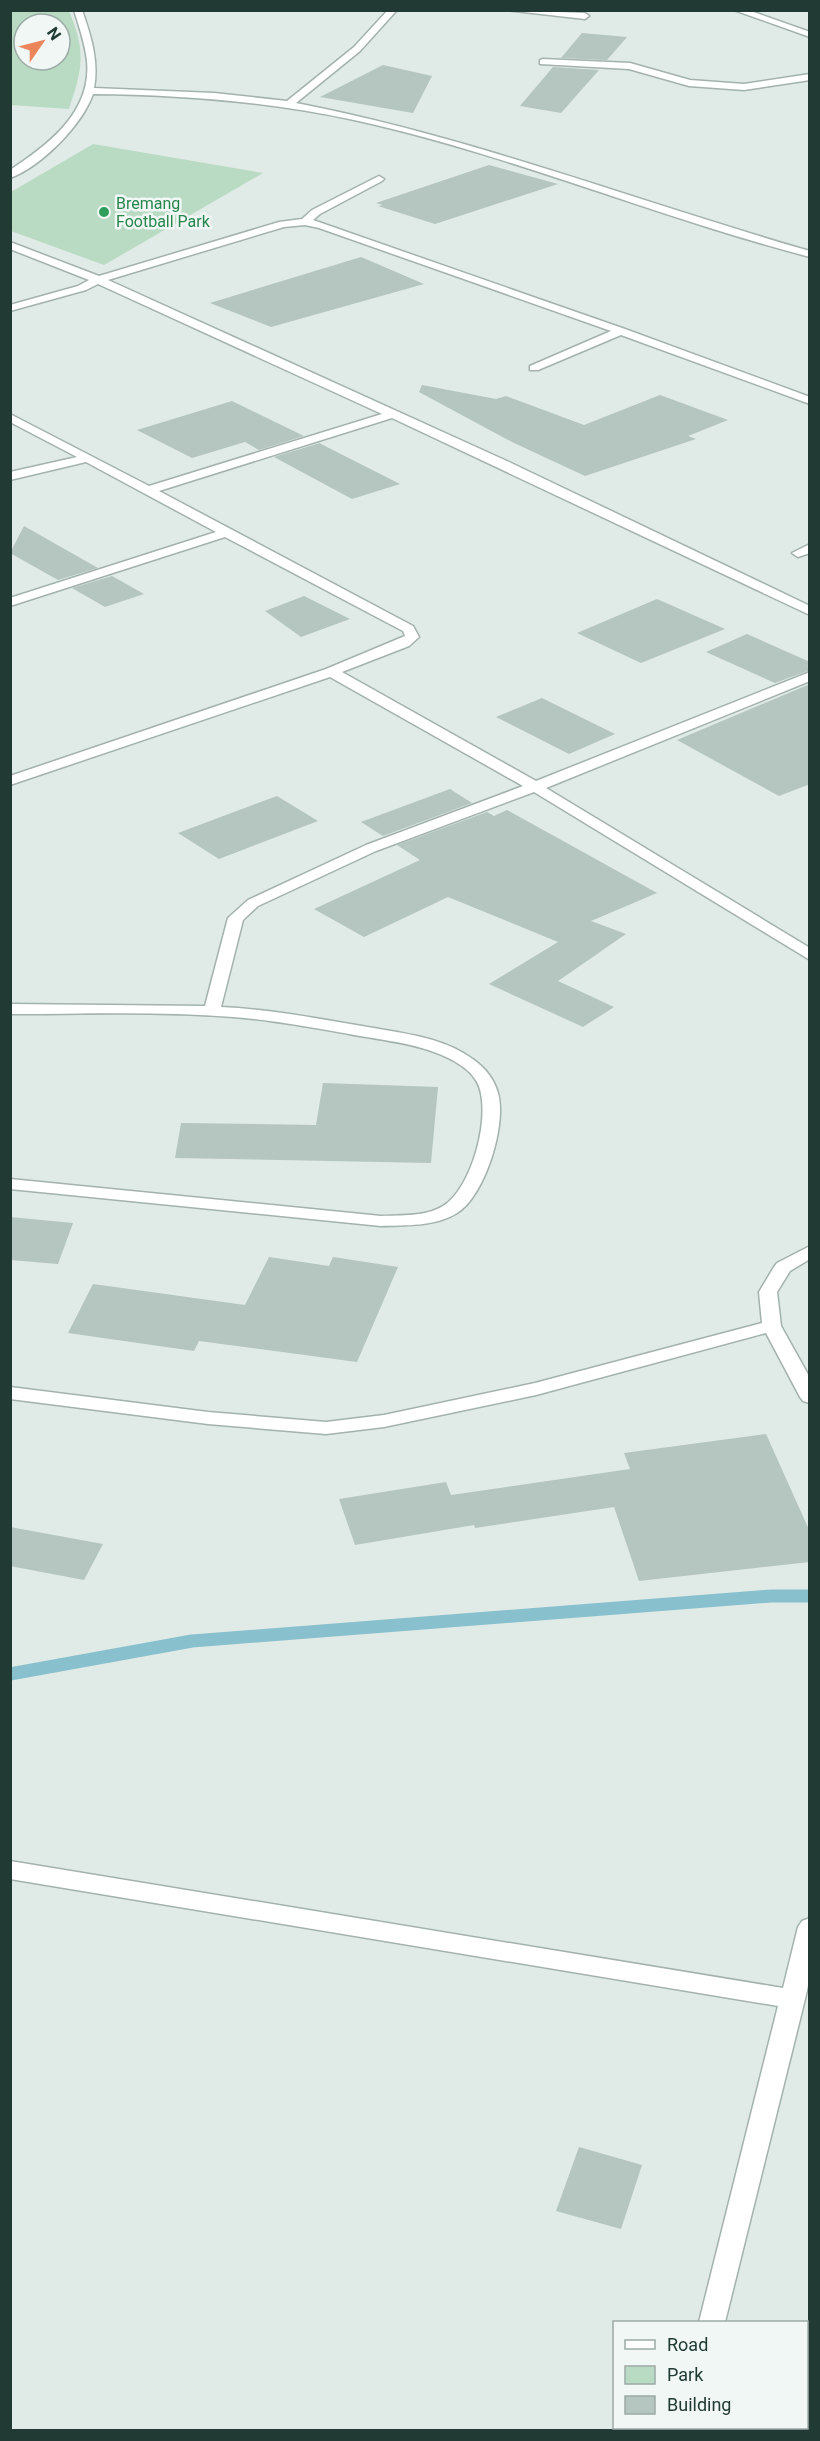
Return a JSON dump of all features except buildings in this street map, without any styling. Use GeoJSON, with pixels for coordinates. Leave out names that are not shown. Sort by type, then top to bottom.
{"type":"FeatureCollection","features":[{"type":"Feature","properties":{"kind":"street"},"geometry":{"type":"LineString","coordinates":[[10,176],[45,153],[74,122],[89,91],[92,70],[78,10]]}},
{"type":"Feature","properties":{"kind":"street"},"geometry":{"type":"LineString","coordinates":[[289,104],[375,33],[393,10]]}},
{"type":"Feature","properties":{"kind":"street"},"geometry":{"type":"LineString","coordinates":[[510,10],[585,15]]}},
{"type":"Feature","properties":{"kind":"street"},"geometry":{"type":"LineString","coordinates":[[738,10],[810,35]]}},
{"type":"Feature","properties":{"kind":"street"},"geometry":{"type":"LineString","coordinates":[[543,62],[630,66],[689,83],[744,87],[810,77]]}},
{"type":"Feature","properties":{"kind":"street"},"geometry":{"type":"LineString","coordinates":[[89,91],[242,97],[289,104],[456,142],[712,228],[810,254]]}},
{"type":"Feature","properties":{"kind":"street"},"geometry":{"type":"LineString","coordinates":[[305,222],[324,207],[379,179]]}},
{"type":"Feature","properties":{"kind":"street"},"geometry":{"type":"LineString","coordinates":[[10,308],[82,288],[98,280],[283,224],[305,222],[321,225],[621,331],[810,401]]}},
{"type":"Feature","properties":{"kind":"street"},"geometry":{"type":"LineString","coordinates":[[10,245],[98,280],[505,465],[810,612]]}},
{"type":"Feature","properties":{"kind":"street"},"geometry":{"type":"LineString","coordinates":[[534,368],[621,331]]}},
{"type":"Feature","properties":{"kind":"street"},"geometry":{"type":"LineString","coordinates":[[147,491],[393,414]]}},
{"type":"Feature","properties":{"kind":"street"},"geometry":{"type":"LineString","coordinates":[[10,417],[408,629],[412,637],[404,643],[331,672],[10,781]]}},
{"type":"Feature","properties":{"kind":"street"},"geometry":{"type":"LineString","coordinates":[[10,476],[86,459]]}},
{"type":"Feature","properties":{"kind":"street"},"geometry":{"type":"LineString","coordinates":[[10,602],[225,533]]}},
{"type":"Feature","properties":{"kind":"street"},"geometry":{"type":"LineString","coordinates":[[331,672],[535,787],[810,955]]}},
{"type":"Feature","properties":{"kind":"street"},"geometry":{"type":"LineString","coordinates":[[212,1011],[236,918],[253,903],[371,848],[535,787],[810,676]]}},
{"type":"Feature","properties":{"kind":"street"},"geometry":{"type":"LineString","coordinates":[[10,1009],[212,1011],[316,1023],[427,1044],[462,1059],[485,1081],[492,1102],[490,1128],[474,1180],[454,1210],[427,1219],[381,1221],[10,1184]]}},
{"type":"Feature","properties":{"kind":"street"},"geometry":{"type":"LineString","coordinates":[[810,1251],[783,1267],[768,1292],[772,1326],[810,1397]]}},
{"type":"Feature","properties":{"kind":"street"},"geometry":{"type":"LineString","coordinates":[[10,1393],[208,1418],[326,1428],[384,1421],[536,1389],[772,1326]]}},
{"type":"Feature","properties":{"kind":"street"},"geometry":{"type":"LineString","coordinates":[[10,1870],[793,1999]]}},
{"type":"Feature","properties":{"kind":"street"},"geometry":{"type":"LineString","coordinates":[[712,2321],[810,1927]]}},
{"type":"Feature","properties":{"kind":"green space"},"geometry":{"type":"Polygon","coordinates":[[[10,11],[69,11],[12,12],[12,72],[72,72],[72,19],[78,37],[81,60],[69,109],[11,105],[10,11]]]}},
{"type":"Feature","properties":{"kind":"green space","name":"Bremang Football Park"},"geometry":{"type":"Polygon","coordinates":[[[93,144],[263,173],[104,265],[11,231],[11,192],[93,144]]]}},
{"type":"Feature","properties":{"kind":"waterway"},"geometry":{"type":"LineString","coordinates":[[10,1674],[192,1641],[771,1596],[810,1596]]}},
{"type":"Feature","properties":{"kind":"place","name":"Bremang Football Park"},"geometry":{"type":"Point","coordinates":[104,212]}}]}
